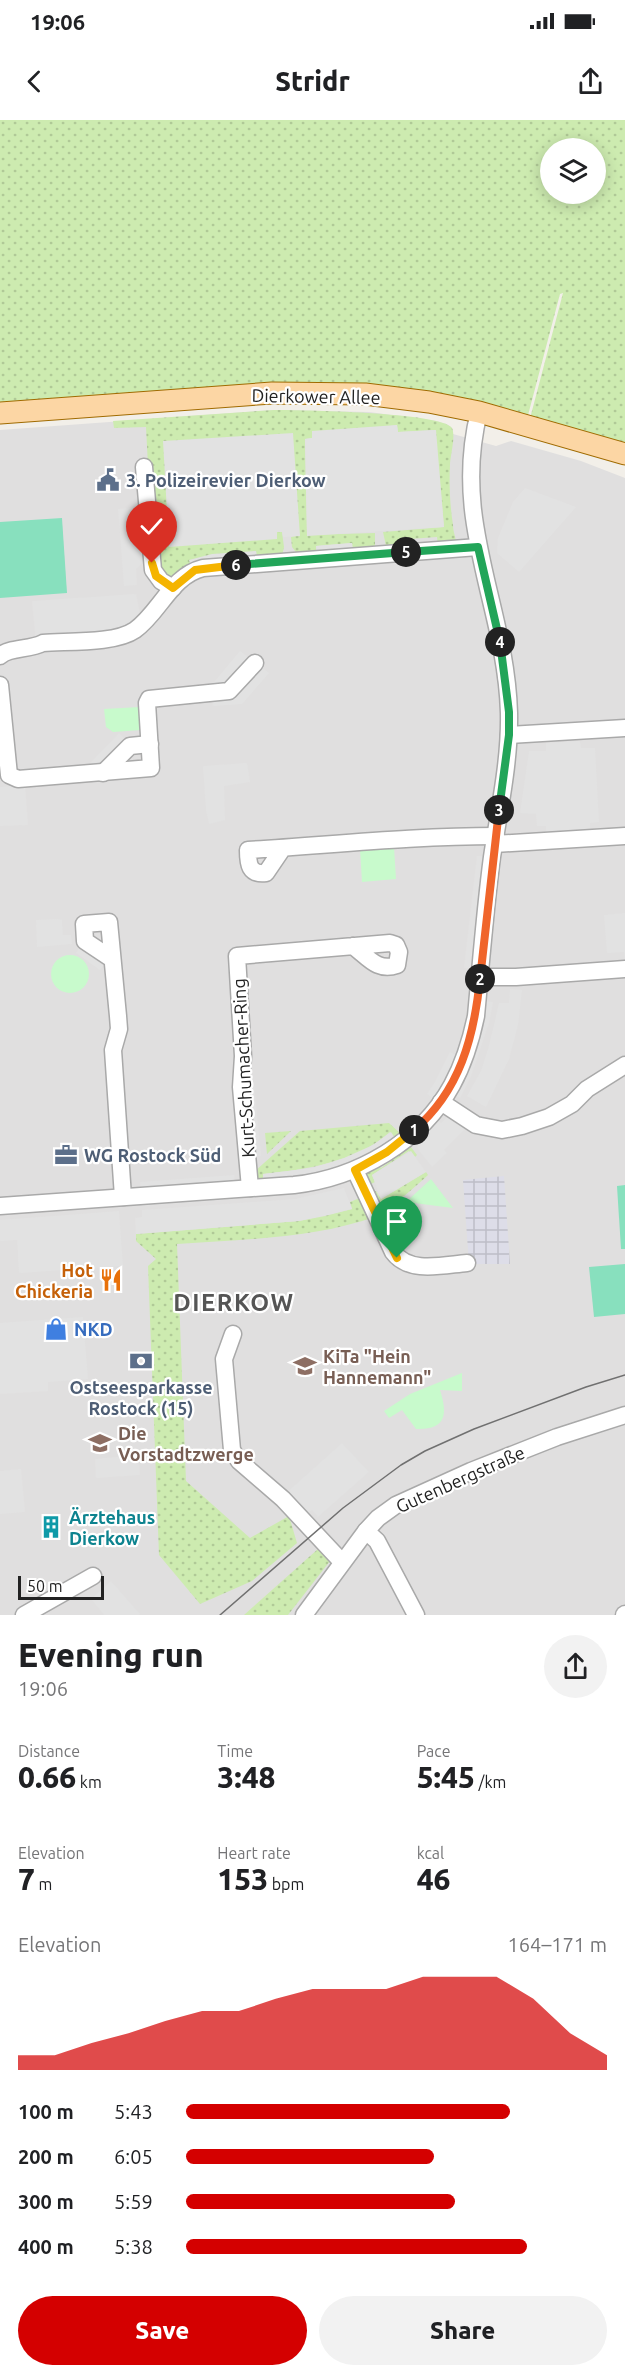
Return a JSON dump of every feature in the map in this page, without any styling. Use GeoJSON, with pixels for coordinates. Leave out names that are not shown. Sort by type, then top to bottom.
{"type":"FeatureCollection","features":[{"type":"Feature","properties":{"kind":"main road","name":"Dierkower Allee"},"geometry":{"type":"LineString","coordinates":[[0,413],[300,392],[365,394],[479,412],[625,454]]}},
{"type":"Feature","properties":{"kind":"street"},"geometry":{"type":"LineString","coordinates":[[0,1206],[315,1182],[355,1170],[399,1143],[441,1102],[460,1068],[471,1041],[476,1016],[509,735],[504,665],[478,547],[470,484],[471,450],[479,412]]}},
{"type":"Feature","properties":{"kind":"street"},"geometry":{"type":"LineString","coordinates":[[144,467],[153,570],[156,576],[173,588]]}},
{"type":"Feature","properties":{"kind":"street"},"geometry":{"type":"LineString","coordinates":[[0,656],[7,650],[32,648],[43,643],[113,638],[126,634],[141,625],[187,574],[203,568],[478,547]]}},
{"type":"Feature","properties":{"kind":"street"},"geometry":{"type":"LineString","coordinates":[[0,685],[9,775],[18,779],[103,773],[151,768],[147,703],[149,699],[228,691],[255,663]]}},
{"type":"Feature","properties":{"kind":"street"},"geometry":{"type":"LineString","coordinates":[[509,735],[625,728]]}},
{"type":"Feature","properties":{"kind":"street"},"geometry":{"type":"LineString","coordinates":[[103,773],[130,746],[150,744]]}},
{"type":"Feature","properties":{"kind":"street"},"geometry":{"type":"LineString","coordinates":[[283,848],[456,836],[495,840],[625,836]]}},
{"type":"Feature","properties":{"kind":"street","name":"Kurt-Schumacher-Ring"},"geometry":{"type":"LineString","coordinates":[[250,1188],[241,1087],[243,1056],[237,956],[353,946]]}},
{"type":"Feature","properties":{"kind":"street"},"geometry":{"type":"LineString","coordinates":[[112,959],[119,1029],[113,1050],[123,1197]]}},
{"type":"Feature","properties":{"kind":"street"},"geometry":{"type":"LineString","coordinates":[[480,977],[516,977],[625,969]]}},
{"type":"Feature","properties":{"kind":"street"},"geometry":{"type":"LineString","coordinates":[[441,1102],[476,1125],[502,1130],[522,1126],[549,1117],[572,1104],[587,1089],[625,1065]]}},
{"type":"Feature","properties":{"kind":"street"},"geometry":{"type":"LineString","coordinates":[[355,1170],[393,1252],[403,1262],[413,1266],[467,1263]]}},
{"type":"Feature","properties":{"kind":"street"},"geometry":{"type":"LineString","coordinates":[[233,1334],[224,1359],[232,1450],[239,1461],[283,1499],[342,1562]]}},
{"type":"Feature","properties":{"kind":"street","name":"Gutenbergstraße"},"geometry":{"type":"LineString","coordinates":[[304,1615],[366,1531],[378,1518],[396,1505],[471,1471],[557,1437],[625,1415]]}},
{"type":"Feature","properties":{"kind":"street"},"geometry":{"type":"LineString","coordinates":[[366,1531],[377,1541],[416,1615]]}},
{"type":"Feature","properties":{"kind":"street"},"geometry":{"type":"LineString","coordinates":[[24,1615],[93,1576]]}},
{"type":"Feature","properties":{"kind":"shaded area"},"geometry":{"type":"Polygon","coordinates":[[[274,410],[369,412],[436,421],[452,428],[453,434],[496,446],[511,441],[581,461],[625,478],[625,1615],[0,1615],[0,430],[274,410]]]}},
{"type":"Feature","properties":{"kind":"shaded area"},"geometry":{"type":"Polygon","coordinates":[[[397,425],[398,432],[436,430],[444,527],[307,536],[305,439],[312,438],[312,431],[397,425]]]}},
{"type":"Feature","properties":{"kind":"shaded area"},"geometry":{"type":"Polygon","coordinates":[[[293,433],[300,536],[283,537],[282,532],[277,532],[277,539],[169,547],[163,441],[293,433]]]}},
{"type":"Feature","properties":{"kind":"shaded area"},"geometry":{"type":"Polygon","coordinates":[[[525,488],[576,507],[519,572],[497,553],[498,538],[513,502],[525,488]]]}},
{"type":"Feature","properties":{"kind":"shaded area"},"geometry":{"type":"Polygon","coordinates":[[[140,507],[144,562],[136,569],[137,585],[124,586],[118,509],[140,507]]]}},
{"type":"Feature","properties":{"kind":"shaded area"},"geometry":{"type":"Polygon","coordinates":[[[352,543],[353,552],[317,555],[316,546],[352,543]]]}},
{"type":"Feature","properties":{"kind":"shaded area"},"geometry":{"type":"Polygon","coordinates":[[[256,551],[257,559],[191,566],[189,560],[212,554],[256,551]]]}},
{"type":"Feature","properties":{"kind":"shaded area"},"geometry":{"type":"Polygon","coordinates":[[[136,594],[141,619],[123,632],[36,641],[32,601],[136,594]]]}},
{"type":"Feature","properties":{"kind":"shaded area"},"geometry":{"type":"Polygon","coordinates":[[[240,651],[269,673],[242,704],[213,706],[210,687],[240,651]]]}},
{"type":"Feature","properties":{"kind":"shaded area"},"geometry":{"type":"Polygon","coordinates":[[[119,733],[127,741],[98,771],[90,763],[119,733]]]}},
{"type":"Feature","properties":{"kind":"shaded area"},"geometry":{"type":"Polygon","coordinates":[[[580,741],[581,748],[595,748],[599,822],[590,823],[590,830],[546,834],[546,826],[537,826],[536,814],[520,813],[529,751],[546,751],[546,743],[580,741]]]}},
{"type":"Feature","properties":{"kind":"shaded area"},"geometry":{"type":"Polygon","coordinates":[[[247,763],[250,782],[224,786],[225,820],[209,824],[203,766],[247,763]]]}},
{"type":"Feature","properties":{"kind":"shaded area"},"geometry":{"type":"Polygon","coordinates":[[[25,785],[28,825],[0,826],[0,787],[25,785]]]}},
{"type":"Feature","properties":{"kind":"shaded area"},"geometry":{"type":"Polygon","coordinates":[[[477,856],[486,856],[473,969],[464,968],[477,856]]]}},
{"type":"Feature","properties":{"kind":"shaded area"},"geometry":{"type":"Polygon","coordinates":[[[625,913],[625,961],[624,952],[607,953],[604,915],[625,913]]]}},
{"type":"Feature","properties":{"kind":"shaded area"},"geometry":{"type":"Polygon","coordinates":[[[36,920],[62,920],[63,935],[71,935],[72,944],[37,947],[36,920]]]}},
{"type":"Feature","properties":{"kind":"shaded area"},"geometry":{"type":"Polygon","coordinates":[[[82,943],[106,961],[100,970],[76,953],[82,943]]]}},
{"type":"Feature","properties":{"kind":"shaded area"},"geometry":{"type":"Polygon","coordinates":[[[510,989],[522,990],[518,1025],[509,1059],[486,1107],[467,1096],[481,1071],[499,1003],[509,1003],[510,989]]]}},
{"type":"Feature","properties":{"kind":"shaded area"},"geometry":{"type":"Polygon","coordinates":[[[484,1001],[493,1002],[489,1023],[471,1076],[460,1098],[452,1094],[484,1001]]]}},
{"type":"Feature","properties":{"kind":"shaded area"},"geometry":{"type":"Polygon","coordinates":[[[450,1052],[458,1056],[433,1099],[427,1094],[450,1052]]]}},
{"type":"Feature","properties":{"kind":"shaded area"},"geometry":{"type":"Polygon","coordinates":[[[254,1086],[261,1156],[251,1157],[245,1087],[254,1086]]]}},
{"type":"Feature","properties":{"kind":"shaded area"},"geometry":{"type":"Polygon","coordinates":[[[448,1116],[465,1129],[444,1150],[447,1153],[432,1167],[420,1152],[417,1146],[419,1144],[414,1137],[435,1117],[441,1123],[448,1116]]]}},
{"type":"Feature","properties":{"kind":"shaded area"},"geometry":{"type":"Polygon","coordinates":[[[391,1132],[395,1138],[376,1152],[317,1175],[263,1181],[263,1174],[312,1168],[344,1158],[373,1145],[391,1132]]]}},
{"type":"Feature","properties":{"kind":"shaded area"},"geometry":{"type":"Polygon","coordinates":[[[411,1151],[426,1172],[381,1199],[372,1175],[411,1151]]]}},
{"type":"Feature","properties":{"kind":"shaded area"},"geometry":{"type":"Polygon","coordinates":[[[234,1175],[237,1199],[142,1206],[140,1182],[234,1175]]]}},
{"type":"Feature","properties":{"kind":"shaded area"},"geometry":{"type":"Polygon","coordinates":[[[504,1176],[510,1264],[469,1264],[463,1180],[504,1176]]]}},
{"type":"Feature","properties":{"kind":"shaded area"},"geometry":{"type":"Polygon","coordinates":[[[344,1188],[352,1209],[325,1216],[299,1221],[136,1234],[135,1218],[142,1217],[142,1210],[295,1199],[344,1188]]]}},
{"type":"Feature","properties":{"kind":"shaded area"},"geometry":{"type":"Polygon","coordinates":[[[119,1211],[123,1266],[19,1273],[17,1240],[0,1241],[0,1220],[119,1211]]]}},
{"type":"Feature","properties":{"kind":"shaded area"},"geometry":{"type":"Polygon","coordinates":[[[83,1317],[88,1379],[48,1382],[48,1391],[0,1394],[0,1323],[83,1317]]]}},
{"type":"Feature","properties":{"kind":"shaded area"},"geometry":{"type":"Polygon","coordinates":[[[342,1443],[369,1472],[318,1517],[312,1510],[305,1516],[285,1494],[342,1443]]]}},
{"type":"Feature","properties":{"kind":"shaded area"},"geometry":{"type":"Polygon","coordinates":[[[138,1455],[140,1475],[96,1478],[95,1459],[138,1455]]]}},
{"type":"Feature","properties":{"kind":"shaded area"},"geometry":{"type":"Polygon","coordinates":[[[21,1469],[25,1512],[0,1514],[0,1471],[21,1469]]]}},
{"type":"Feature","properties":{"kind":"shaded area"},"geometry":{"type":"Polygon","coordinates":[[[111,1581],[139,1615],[104,1615],[91,1599],[111,1581]]]}},
{"type":"Feature","properties":{"kind":"green space"},"geometry":{"type":"Polygon","coordinates":[[[0,120],[625,120],[625,454],[528,426],[563,293],[560,294],[527,419],[413,393],[0,408],[0,120]]]}},
{"type":"Feature","properties":{"kind":"green space"},"geometry":{"type":"Polygon","coordinates":[[[274,410],[398,415],[423,418],[452,428],[450,488],[456,543],[438,546],[437,537],[410,539],[410,548],[386,546],[383,532],[444,527],[435,430],[398,432],[397,425],[305,439],[307,535],[375,533],[375,545],[372,549],[353,552],[352,543],[316,546],[317,555],[298,555],[292,547],[291,537],[300,535],[164,441],[277,539],[277,532],[282,532],[284,547],[282,556],[257,559],[256,551],[191,566],[174,578],[161,576],[153,550],[161,549],[156,496],[149,497],[149,485],[157,485],[157,478],[152,478],[148,466],[146,427],[114,428],[113,421],[274,410]]]}},
{"type":"Feature","properties":{"kind":"green space"},"geometry":{"type":"Polygon","coordinates":[[[62,518],[67,593],[0,598],[0,522],[62,518]]]}},
{"type":"Feature","properties":{"kind":"green space"},"geometry":{"type":"Polygon","coordinates":[[[140,707],[141,730],[113,732],[106,727],[104,709],[140,707]]]}},
{"type":"Feature","properties":{"kind":"green space"},"geometry":{"type":"Polygon","coordinates":[[[394,847],[396,879],[362,882],[360,849],[394,847]]]}},
{"type":"Feature","properties":{"kind":"green space"},"geometry":{"type":"Polygon","coordinates":[[[70,955],[84,960],[89,974],[84,988],[70,993],[56,988],[51,974],[56,960],[70,955]]]}},
{"type":"Feature","properties":{"kind":"green space"},"geometry":{"type":"Polygon","coordinates":[[[389,1123],[402,1135],[395,1138],[390,1132],[362,1151],[346,1158],[314,1167],[263,1174],[263,1181],[255,1182],[255,1171],[300,1131],[389,1123]]]}},
{"type":"Feature","properties":{"kind":"green space"},"geometry":{"type":"Polygon","coordinates":[[[291,1131],[267,1154],[265,1133],[291,1131]]]}},
{"type":"Feature","properties":{"kind":"green space"},"geometry":{"type":"Polygon","coordinates":[[[408,1143],[417,1155],[415,1157],[409,1151],[372,1175],[375,1182],[371,1184],[364,1179],[366,1171],[378,1164],[381,1168],[399,1154],[408,1143]]]}},
{"type":"Feature","properties":{"kind":"green space"},"geometry":{"type":"Polygon","coordinates":[[[426,1172],[428,1175],[410,1191],[377,1213],[369,1194],[376,1191],[381,1199],[426,1172]]]}},
{"type":"Feature","properties":{"kind":"green space"},"geometry":{"type":"Polygon","coordinates":[[[431,1179],[453,1208],[406,1202],[431,1179]]]}},
{"type":"Feature","properties":{"kind":"green space"},"geometry":{"type":"Polygon","coordinates":[[[625,1185],[625,1249],[621,1249],[617,1186],[625,1185]]]}},
{"type":"Feature","properties":{"kind":"green space"},"geometry":{"type":"Polygon","coordinates":[[[367,1195],[377,1216],[353,1224],[278,1237],[177,1244],[186,1481],[250,1538],[289,1516],[297,1543],[252,1581],[200,1604],[159,1555],[148,1266],[156,1259],[136,1241],[136,1234],[299,1221],[352,1209],[350,1202],[367,1195]]]}},
{"type":"Feature","properties":{"kind":"green space"},"geometry":{"type":"Polygon","coordinates":[[[625,1264],[625,1314],[594,1317],[589,1267],[625,1264]]]}},
{"type":"Feature","properties":{"kind":"green space"},"geometry":{"type":"Polygon","coordinates":[[[462,1373],[462,1391],[440,1390],[444,1414],[439,1424],[434,1427],[416,1429],[402,1410],[389,1418],[384,1411],[410,1394],[462,1373]]]}},
{"type":"Feature","properties":{"kind":"green space"},"geometry":{"type":"Polygon","coordinates":[[[318,1549],[330,1561],[288,1615],[244,1615],[318,1549]]]}},
{"type":"Feature","properties":{"kind":"tram line"},"geometry":{"type":"LineString","coordinates":[[220,1615],[343,1508],[401,1465],[425,1451],[474,1429],[586,1387],[625,1375]]}},
{"type":"Feature","properties":{"kind":"place","name":"3. Polizeirevier Dierkow"},"geometry":{"type":"Point","coordinates":[108,480]}},
{"type":"Feature","properties":{"kind":"place","name":"WG Rostock Süd"},"geometry":{"type":"Point","coordinates":[66,1155]}},
{"type":"Feature","properties":{"kind":"place","name":"Hot Chickeria"},"geometry":{"type":"Point","coordinates":[111,1280]}},
{"type":"Feature","properties":{"kind":"place","name":"NKD"},"geometry":{"type":"Point","coordinates":[56,1329]}},
{"type":"Feature","properties":{"kind":"place","name":"Ostseesparkasse Rostock (15)"},"geometry":{"type":"Point","coordinates":[141,1361]}},
{"type":"Feature","properties":{"kind":"place","name":"KiTa \"Hein Hannemann\""},"geometry":{"type":"Point","coordinates":[305,1366]}},
{"type":"Feature","properties":{"kind":"place","name":"Die Vorstadtzwerge"},"geometry":{"type":"Point","coordinates":[100,1443]}},
{"type":"Feature","properties":{"kind":"place","name":"Ärztehaus Dierkow"},"geometry":{"type":"Point","coordinates":[51,1527]}},
{"type":"Feature","properties":{"kind":"district","name":"DIERKOW"},"geometry":{"type":"Point","coordinates":[234,1302]}},
{"type":"Feature","properties":{"kind":"route"},"geometry":{"type":"LineString","coordinates":[[152,563],[156,576],[173,588],[187,574],[203,568],[478,547],[504,665],[508,691],[509,735],[492,856],[476,1016],[471,1041],[452,1086],[431,1114],[387,1152],[355,1170],[397,1258]]}}]}
